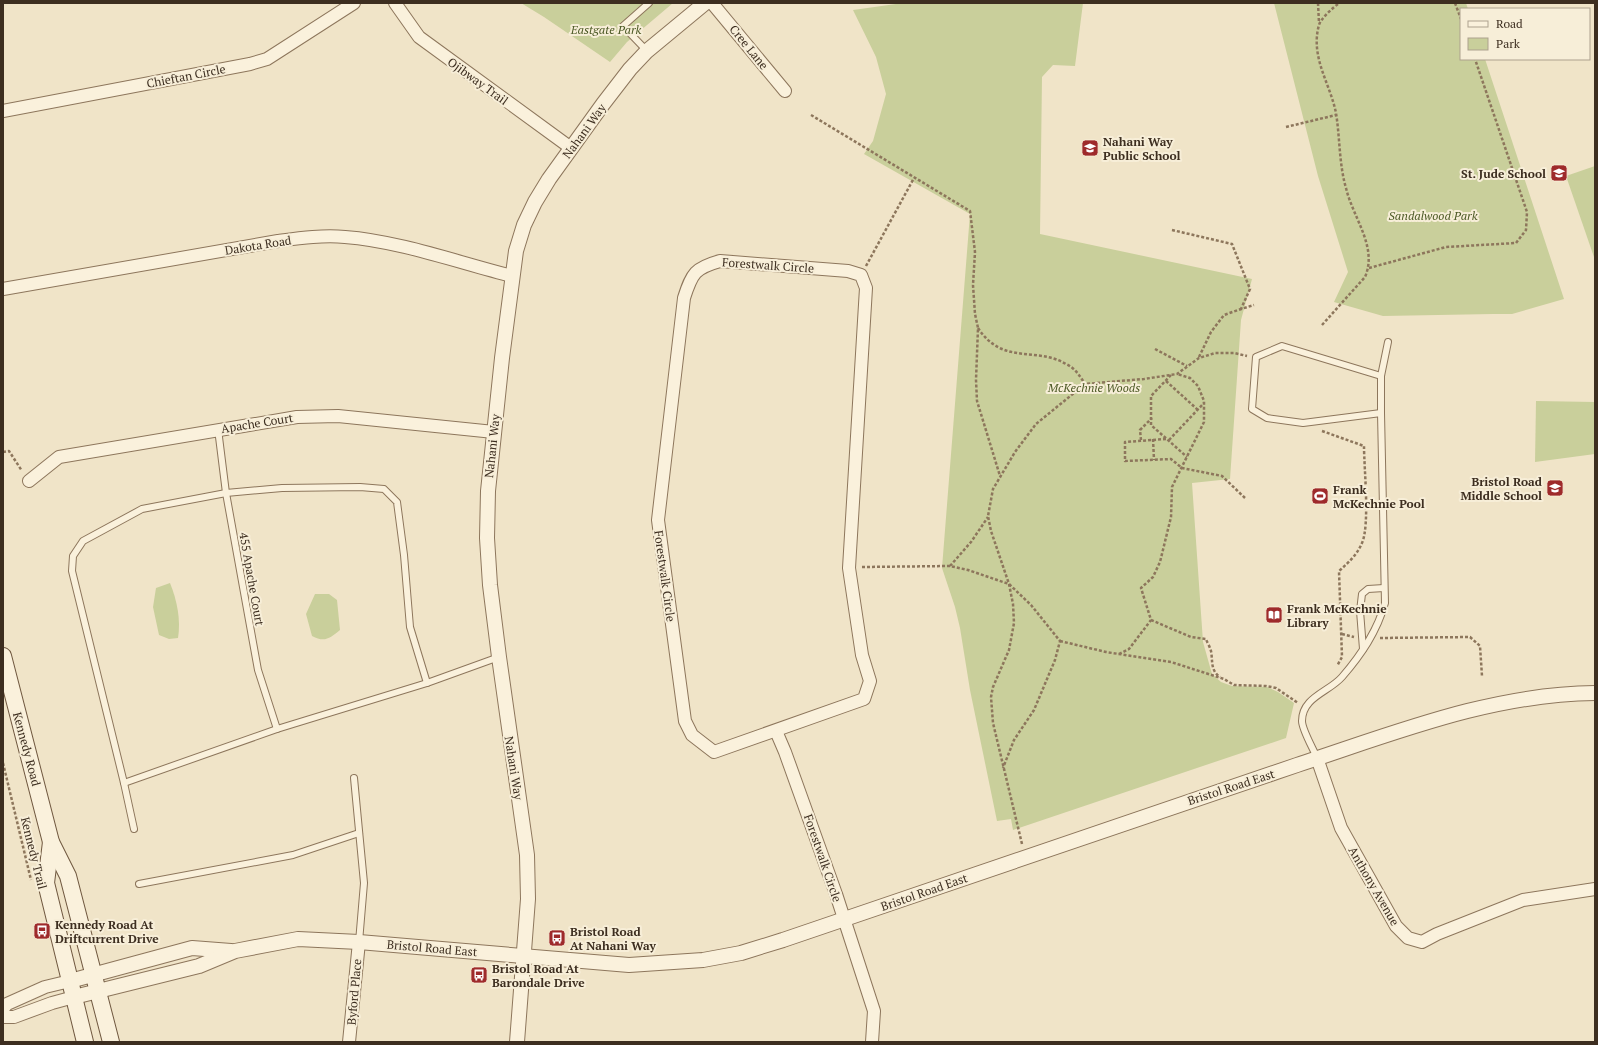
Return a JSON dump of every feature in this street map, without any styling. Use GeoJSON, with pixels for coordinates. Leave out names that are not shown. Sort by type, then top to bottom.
{"type":"FeatureCollection","features":[{"type":"Feature","properties":{"kind":"main road","name":"Kennedy Road"},"geometry":{"type":"LineString","coordinates":[[3,656],[51,842],[68,876],[111,1042]]}},
{"type":"Feature","properties":{"kind":"main road","name":"Kennedy Road"},"geometry":{"type":"LineString","coordinates":[[51,842],[46,883],[85,1042]]}},
{"type":"Feature","properties":{"kind":"street","name":"Chieftan Circle"},"geometry":{"type":"LineString","coordinates":[[3,111],[250,64],[266,59],[354,3]]}},
{"type":"Feature","properties":{"kind":"street","name":"Ojibway Trail"},"geometry":{"type":"LineString","coordinates":[[395,3],[419,37],[571,148]]}},
{"type":"Feature","properties":{"kind":"street","name":"Nahani Way"},"geometry":{"type":"LineString","coordinates":[[517,1042],[528,899],[527,855],[499,658],[490,585],[487,538],[488,491],[516,251],[524,225],[535,202],[571,148],[622,79],[647,51],[705,3]]}},
{"type":"Feature","properties":{"kind":"street","name":"Cree Lane"},"geometry":{"type":"LineString","coordinates":[[712,3],[785,91]]}},
{"type":"Feature","properties":{"kind":"street","name":"Dakota Road"},"geometry":{"type":"LineString","coordinates":[[3,289],[278,241],[320,236],[364,238],[512,276]]}},
{"type":"Feature","properties":{"kind":"street","name":"Forestwalk Circle"},"geometry":{"type":"LineString","coordinates":[[720,260],[848,271],[861,275],[866,288],[849,568],[862,656],[870,681],[864,699],[714,752],[692,735],[685,721],[658,520],[684,298],[691,279],[702,266],[720,260]]}},
{"type":"Feature","properties":{"kind":"street","name":"Apache Court"},"geometry":{"type":"LineString","coordinates":[[29,481],[59,457],[218,429],[297,417],[324,416],[494,432]]}},
{"type":"Feature","properties":{"kind":"street","name":"Bristol Road East"},"geometry":{"type":"LineString","coordinates":[[74,997],[199,966],[235,951],[298,939],[358,942],[629,965],[703,960],[761,947],[1263,775],[1452,714],[1495,704],[1562,694],[1595,693]]}},
{"type":"Feature","properties":{"kind":"street","name":"Forestwalk Circle"},"geometry":{"type":"LineString","coordinates":[[776,730],[786,752],[874,1011],[872,1042]]}},
{"type":"Feature","properties":{"kind":"street","name":"Anthony Avenue"},"geometry":{"type":"LineString","coordinates":[[1317,758],[1341,828],[1396,926],[1408,938],[1422,942],[1437,934],[1523,900],[1595,889]]}},
{"type":"Feature","properties":{"kind":"street","name":"Byford Place"},"geometry":{"type":"LineString","coordinates":[[349,1042],[358,942]]}},
{"type":"Feature","properties":{"kind":"street","name":"Bristol Road East"},"geometry":{"type":"LineString","coordinates":[[70,981],[192,948],[235,951]]}},
{"type":"Feature","properties":{"kind":"street"},"geometry":{"type":"LineString","coordinates":[[3,1008],[7,1004],[45,987],[70,981]]}},
{"type":"Feature","properties":{"kind":"street"},"geometry":{"type":"LineString","coordinates":[[3,1017],[14,1017],[52,1003],[74,997]]}},
{"type":"Feature","properties":{"kind":"lane"},"geometry":{"type":"LineString","coordinates":[[647,51],[623,26],[649,3]]}},
{"type":"Feature","properties":{"kind":"lane"},"geometry":{"type":"LineString","coordinates":[[1317,758],[1302,722],[1306,708],[1314,697],[1340,678],[1363,649],[1380,622],[1385,603],[1381,376],[1388,342]]}},
{"type":"Feature","properties":{"kind":"lane"},"geometry":{"type":"LineString","coordinates":[[1381,376],[1282,346],[1256,357],[1252,409],[1267,418],[1303,423],[1381,412]]}},
{"type":"Feature","properties":{"kind":"lane","name":"455 Apache Court"},"geometry":{"type":"LineString","coordinates":[[218,429],[226,493],[258,670],[277,729]]}},
{"type":"Feature","properties":{"kind":"lane"},"geometry":{"type":"LineString","coordinates":[[134,829],[72,571],[73,556],[83,540],[142,509],[226,493],[282,488],[360,487],[384,489],[397,502],[404,555],[410,627],[427,683]]}},
{"type":"Feature","properties":{"kind":"lane"},"geometry":{"type":"LineString","coordinates":[[1363,649],[1360,611],[1362,594],[1368,589],[1384,588]]}},
{"type":"Feature","properties":{"kind":"lane"},"geometry":{"type":"LineString","coordinates":[[124,783],[277,729],[427,683],[499,658]]}},
{"type":"Feature","properties":{"kind":"lane"},"geometry":{"type":"LineString","coordinates":[[354,778],[364,883],[358,942]]}},
{"type":"Feature","properties":{"kind":"lane"},"geometry":{"type":"LineString","coordinates":[[139,884],[293,855],[359,833]]}},
{"type":"Feature","properties":{"kind":"path"},"geometry":{"type":"LineString","coordinates":[[1318,3],[1319,24],[1317,39],[1319,65],[1334,101],[1346,188],[1369,250],[1369,268],[1366,278],[1322,325]]}},
{"type":"Feature","properties":{"kind":"path"},"geometry":{"type":"LineString","coordinates":[[1319,24],[1339,3]]}},
{"type":"Feature","properties":{"kind":"path"},"geometry":{"type":"LineString","coordinates":[[1455,3],[1460,16]]}},
{"type":"Feature","properties":{"kind":"path"},"geometry":{"type":"LineString","coordinates":[[1369,268],[1446,247],[1516,243],[1526,230],[1527,212],[1475,60]]}},
{"type":"Feature","properties":{"kind":"path"},"geometry":{"type":"LineString","coordinates":[[811,115],[970,211],[975,252],[974,299],[978,328],[976,380],[977,401],[1000,476]]}},
{"type":"Feature","properties":{"kind":"path"},"geometry":{"type":"LineString","coordinates":[[1286,127],[1336,115]]}},
{"type":"Feature","properties":{"kind":"path"},"geometry":{"type":"LineString","coordinates":[[861,275],[914,178]]}},
{"type":"Feature","properties":{"kind":"path"},"geometry":{"type":"LineString","coordinates":[[1172,230],[1232,244],[1250,289],[1240,309]]}},
{"type":"Feature","properties":{"kind":"path"},"geometry":{"type":"LineString","coordinates":[[1199,358],[1211,332],[1224,315],[1254,305]]}},
{"type":"Feature","properties":{"kind":"path"},"geometry":{"type":"LineString","coordinates":[[978,328],[984,337],[1002,349],[1025,355],[1059,360],[1067,364],[1085,384]]}},
{"type":"Feature","properties":{"kind":"path"},"geometry":{"type":"LineString","coordinates":[[1155,349],[1186,366]]}},
{"type":"Feature","properties":{"kind":"path"},"geometry":{"type":"LineString","coordinates":[[1177,374],[1199,358],[1224,352],[1256,357]]}},
{"type":"Feature","properties":{"kind":"path"},"geometry":{"type":"LineString","coordinates":[[1025,857],[993,723],[991,697],[994,683],[1009,650],[1013,632],[1013,604],[1009,584],[991,531],[988,516],[993,489],[1000,476],[1036,424],[1085,384],[1144,379],[1177,374],[1190,378],[1198,386],[1204,403],[1204,422],[1172,487],[1171,517],[1160,562],[1153,577],[1141,588],[1151,620],[1191,637],[1206,638],[1211,650],[1210,660],[1215,674],[1234,685],[1266,686],[1276,688],[1299,703]]}},
{"type":"Feature","properties":{"kind":"path"},"geometry":{"type":"LineString","coordinates":[[1172,375],[1151,396],[1151,425],[1187,457]]}},
{"type":"Feature","properties":{"kind":"path"},"geometry":{"type":"LineString","coordinates":[[1166,381],[1198,410]]}},
{"type":"Feature","properties":{"kind":"path"},"geometry":{"type":"LineString","coordinates":[[1204,403],[1168,440],[1153,439],[1125,442],[1125,461],[1171,459],[1182,468],[1222,476],[1245,498]]}},
{"type":"Feature","properties":{"kind":"path"},"geometry":{"type":"LineString","coordinates":[[1141,440],[1140,430],[1152,418]]}},
{"type":"Feature","properties":{"kind":"path"},"geometry":{"type":"LineString","coordinates":[[1303,423],[1364,446],[1366,516],[1363,542],[1353,559],[1339,572],[1342,657],[1336,668]]}},
{"type":"Feature","properties":{"kind":"path"},"geometry":{"type":"LineString","coordinates":[[1153,439],[1154,460]]}},
{"type":"Feature","properties":{"kind":"path"},"geometry":{"type":"LineString","coordinates":[[3,452],[9,451],[29,481]]}},
{"type":"Feature","properties":{"kind":"path"},"geometry":{"type":"LineString","coordinates":[[950,566],[971,542],[988,516]]}},
{"type":"Feature","properties":{"kind":"path"},"geometry":{"type":"LineString","coordinates":[[849,568],[950,566],[968,570],[1009,584],[1031,605],[1060,641],[1119,654],[1171,662],[1224,679]]}},
{"type":"Feature","properties":{"kind":"path"},"geometry":{"type":"LineString","coordinates":[[1119,654],[1129,649],[1151,620]]}},
{"type":"Feature","properties":{"kind":"path"},"geometry":{"type":"LineString","coordinates":[[1342,634],[1362,639]]}},
{"type":"Feature","properties":{"kind":"path"},"geometry":{"type":"LineString","coordinates":[[1370,639],[1470,638],[1480,646],[1482,676]]}},
{"type":"Feature","properties":{"kind":"path"},"geometry":{"type":"LineString","coordinates":[[1003,769],[1014,740],[1034,710],[1055,660],[1060,641]]}},
{"type":"Feature","properties":{"kind":"path"},"geometry":{"type":"LineString","coordinates":[[1297,709],[1299,703],[1303,699]]}},
{"type":"Feature","properties":{"kind":"path","name":"Kennedy Trail"},"geometry":{"type":"LineString","coordinates":[[3,763],[32,882]]}},
{"type":"Feature","properties":{"kind":"green space","name":"Eastgate Park"},"geometry":{"type":"Polygon","coordinates":[[[521,3],[673,3],[627,42],[610,62],[521,3]]]}},
{"type":"Feature","properties":{"kind":"green space","name":"McKechnie Woods"},"geometry":{"type":"Polygon","coordinates":[[[903,3],[1083,3],[1075,66],[1053,65],[1042,77],[1040,234],[1252,279],[1241,320],[1230,479],[1192,483],[1203,642],[1212,674],[1221,682],[1232,686],[1267,687],[1278,692],[1294,703],[1286,738],[1013,830],[1011,819],[997,821],[970,690],[960,628],[955,607],[942,568],[970,214],[864,154],[873,141],[886,94],[876,57],[853,10],[903,3]]]}},
{"type":"Feature","properties":{"kind":"green space","name":"Sandalwood Park"},"geometry":{"type":"Polygon","coordinates":[[[1274,3],[1466,3],[1468,8],[1460,8],[1460,60],[1485,60],[1564,299],[1512,314],[1383,316],[1334,302],[1348,272],[1318,176],[1274,3]]]}},
{"type":"Feature","properties":{"kind":"green space"},"geometry":{"type":"Polygon","coordinates":[[[1595,166],[1595,260],[1566,176],[1595,166]]]}},
{"type":"Feature","properties":{"kind":"green space"},"geometry":{"type":"Polygon","coordinates":[[[1536,401],[1595,402],[1595,454],[1535,462],[1536,401]]]}},
{"type":"Feature","properties":{"kind":"green space"},"geometry":{"type":"Polygon","coordinates":[[[170,583],[175,596],[179,617],[179,631],[178,638],[169,639],[159,635],[153,607],[156,588],[170,583]]]}},
{"type":"Feature","properties":{"kind":"green space"},"geometry":{"type":"Polygon","coordinates":[[[315,594],[329,594],[337,600],[340,630],[327,639],[320,639],[312,636],[306,614],[315,594]]]}},
{"type":"Feature","properties":{"kind":"place","name":"Nahani Way Public School"},"geometry":{"type":"Point","coordinates":[1090,148]}},
{"type":"Feature","properties":{"kind":"place","name":"St. Jude School"},"geometry":{"type":"Point","coordinates":[1559,173]}},
{"type":"Feature","properties":{"kind":"place","name":"Bristol Road Middle School"},"geometry":{"type":"Point","coordinates":[1555,488]}},
{"type":"Feature","properties":{"kind":"place","name":"Frank McKechnie Pool"},"geometry":{"type":"Point","coordinates":[1320,496]}},
{"type":"Feature","properties":{"kind":"place","name":"Frank McKechnie Library"},"geometry":{"type":"Point","coordinates":[1274,615]}},
{"type":"Feature","properties":{"kind":"place","name":"Kennedy Road At Driftcurrent Drive"},"geometry":{"type":"Point","coordinates":[42,931]}},
{"type":"Feature","properties":{"kind":"place","name":"Bristol Road At Nahani Way"},"geometry":{"type":"Point","coordinates":[557,938]}},
{"type":"Feature","properties":{"kind":"place","name":"Bristol Road At Barondale Drive"},"geometry":{"type":"Point","coordinates":[479,975]}}]}
